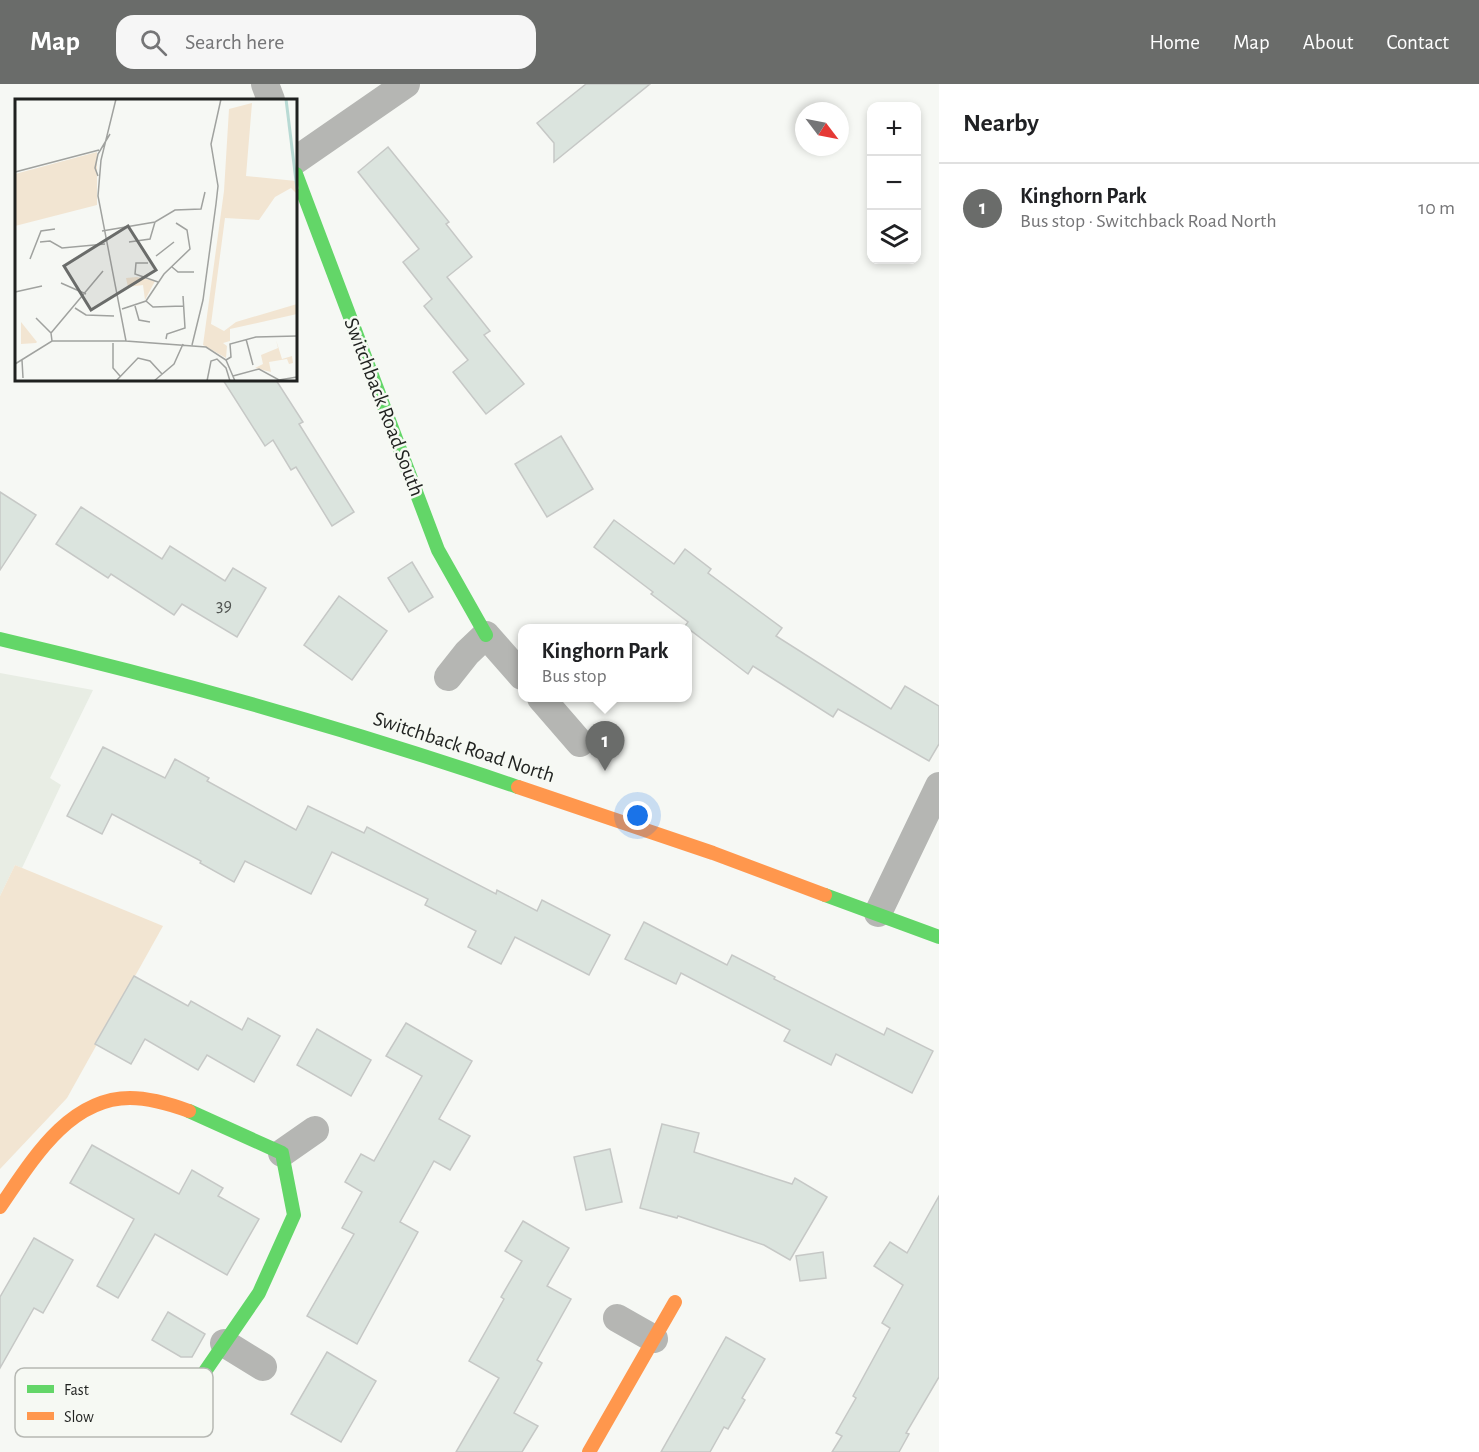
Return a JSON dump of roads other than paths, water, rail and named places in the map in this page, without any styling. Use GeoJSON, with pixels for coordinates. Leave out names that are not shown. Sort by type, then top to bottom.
{"type":"FeatureCollection","features":[{"type":"Feature","properties":{"kind":"street"},"geometry":{"type":"LineString","coordinates":[[265,84],[271,99]]}},
{"type":"Feature","properties":{"kind":"street"},"geometry":{"type":"LineString","coordinates":[[297,159],[406,84]]}},
{"type":"Feature","properties":{"kind":"street","name":"Switchback Road South"},"geometry":{"type":"LineString","coordinates":[[297,177],[438,550],[486,635]]}},
{"type":"Feature","properties":{"kind":"street"},"geometry":{"type":"LineString","coordinates":[[448,677],[467,653],[486,635],[518,671]]}},
{"type":"Feature","properties":{"kind":"street","name":"Switchback Road North"},"geometry":{"type":"LineString","coordinates":[[0,639],[81,658],[400,747],[713,853],[939,937]]}},
{"type":"Feature","properties":{"kind":"street"},"geometry":{"type":"LineString","coordinates":[[544,702],[580,743]]}},
{"type":"Feature","properties":{"kind":"street"},"geometry":{"type":"LineString","coordinates":[[878,913],[939,786]]}},
{"type":"Feature","properties":{"kind":"street"},"geometry":{"type":"LineString","coordinates":[[0,1207],[44,1146],[75,1118],[108,1100],[138,1098],[172,1103],[282,1153]]}},
{"type":"Feature","properties":{"kind":"street"},"geometry":{"type":"LineString","coordinates":[[282,1153],[315,1130]]}},
{"type":"Feature","properties":{"kind":"street"},"geometry":{"type":"LineString","coordinates":[[207,1368],[259,1293],[294,1215],[282,1153]]}},
{"type":"Feature","properties":{"kind":"street"},"geometry":{"type":"LineString","coordinates":[[589,1452],[675,1302]]}},
{"type":"Feature","properties":{"kind":"street"},"geometry":{"type":"LineString","coordinates":[[617,1317],[654,1339]]}},
{"type":"Feature","properties":{"kind":"street"},"geometry":{"type":"LineString","coordinates":[[224,1343],[263,1367]]}},
{"type":"Feature","properties":{"kind":"place","name":"Kinghorn Park"},"geometry":{"type":"Point","coordinates":[605,771]}}]}
